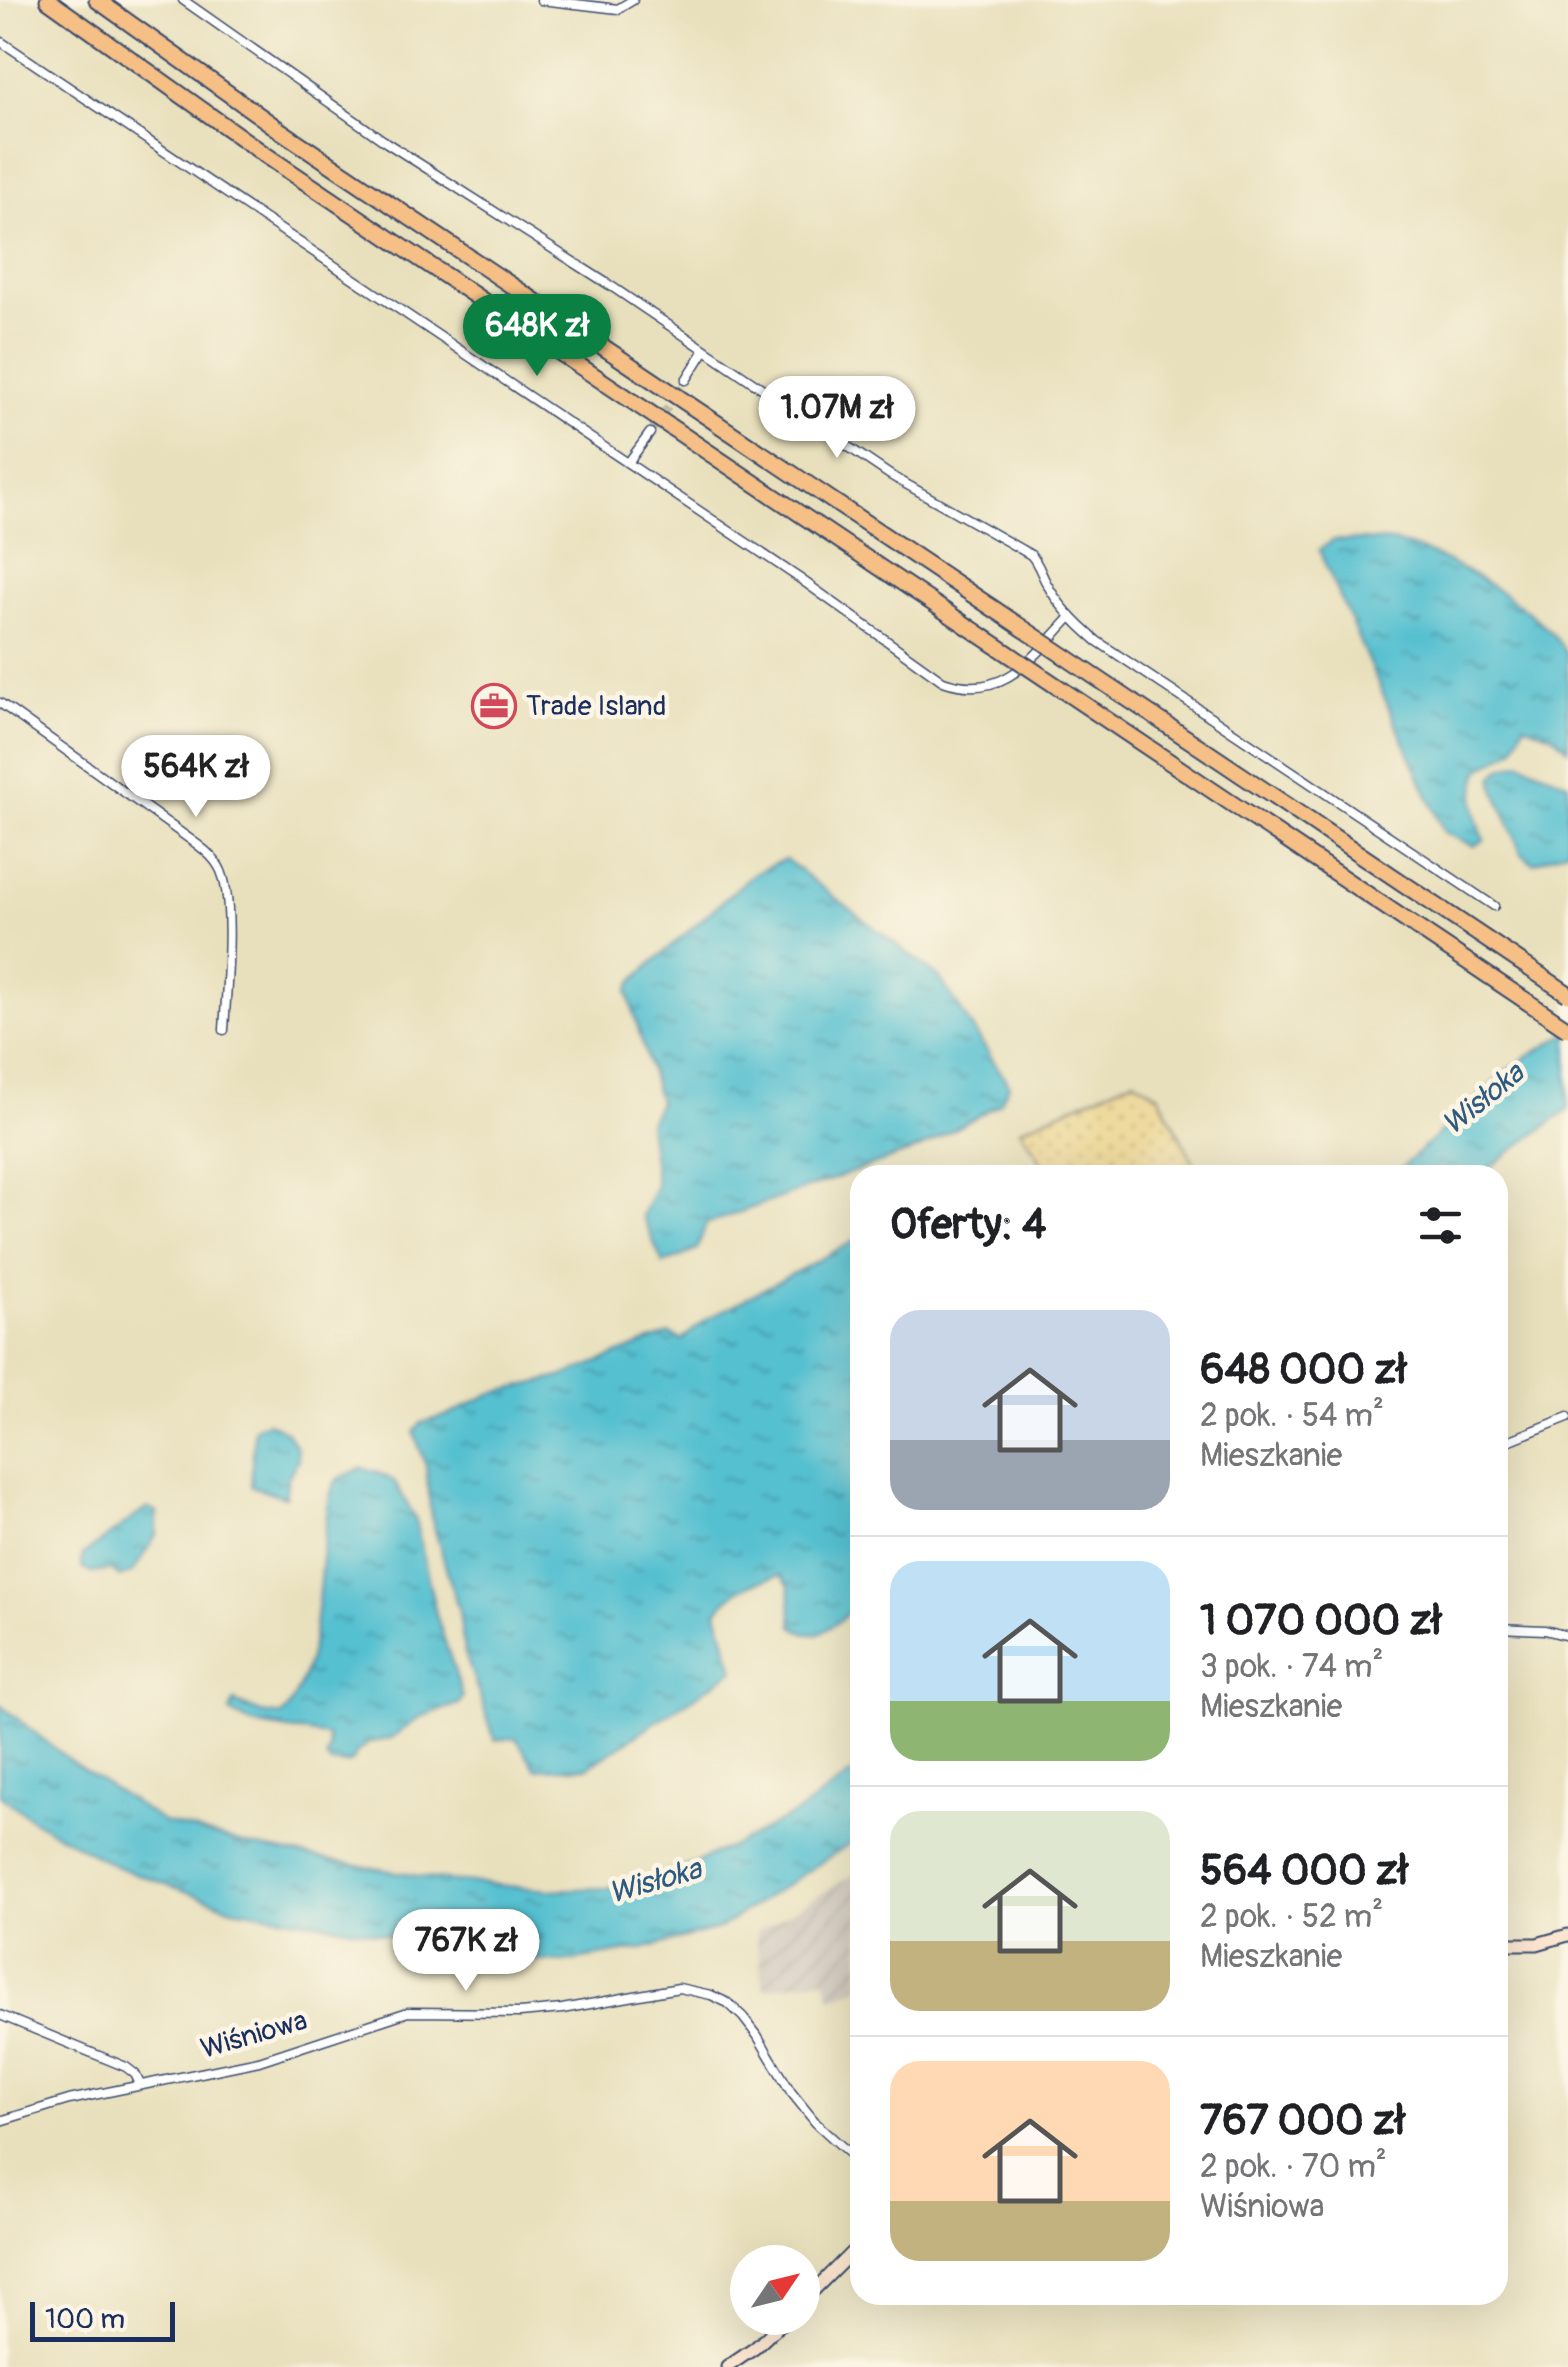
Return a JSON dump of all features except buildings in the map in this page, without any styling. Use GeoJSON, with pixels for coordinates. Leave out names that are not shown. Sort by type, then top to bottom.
{"type":"FeatureCollection","features":[{"type":"Feature","properties":{"kind":"highway"},"geometry":{"type":"LineString","coordinates":[[48,0],[279,164],[1568,1029]]}},
{"type":"Feature","properties":{"kind":"highway"},"geometry":{"type":"LineString","coordinates":[[97,0],[281,131],[1568,994]]}},
{"type":"Feature","properties":{"kind":"street"},"geometry":{"type":"LineString","coordinates":[[182,0],[387,143],[611,286],[890,474],[1031,555],[1058,602],[1097,641],[1494,906]]}},
{"type":"Feature","properties":{"kind":"street"},"geometry":{"type":"LineString","coordinates":[[540,0],[618,9],[633,0]]}},
{"type":"Feature","properties":{"kind":"street"},"geometry":{"type":"LineString","coordinates":[[0,41],[853,615],[943,681],[983,687],[1006,679],[1071,617]]}},
{"type":"Feature","properties":{"kind":"street"},"geometry":{"type":"LineString","coordinates":[[686,380],[706,350]]}},
{"type":"Feature","properties":{"kind":"street"},"geometry":{"type":"LineString","coordinates":[[628,463],[650,432]]}},
{"type":"Feature","properties":{"kind":"street"},"geometry":{"type":"LineString","coordinates":[[0,703],[198,844],[218,863],[224,880],[228,934],[224,1030]]}},
{"type":"Feature","properties":{"kind":"street"},"geometry":{"type":"LineString","coordinates":[[1508,1442],[1568,1417]]}},
{"type":"Feature","properties":{"kind":"street"},"geometry":{"type":"LineString","coordinates":[[1508,1628],[1568,1636]]}},
{"type":"Feature","properties":{"kind":"street"},"geometry":{"type":"LineString","coordinates":[[1508,1944],[1536,1944],[1568,1935]]}},
{"type":"Feature","properties":{"kind":"street","name":"Wiśniowa"},"geometry":{"type":"LineString","coordinates":[[0,2122],[69,2100],[260,2061],[408,2012],[520,2013],[680,1988],[711,1995],[728,2003],[743,2017],[791,2092],[810,2116],[850,2153]]}},
{"type":"Feature","properties":{"kind":"street"},"geometry":{"type":"LineString","coordinates":[[0,2015],[126,2067],[140,2084]]}},
{"type":"Feature","properties":{"kind":"street"},"geometry":{"type":"LineString","coordinates":[[820,2284],[850,2254]]}},
{"type":"Feature","properties":{"kind":"street"},"geometry":{"type":"LineString","coordinates":[[727,2367],[769,2335]]}},
{"type":"Feature","properties":{"kind":"shaded area"},"geometry":{"type":"Polygon","coordinates":[[[850,1877],[850,1991],[831,1998],[825,1978],[764,1990],[755,1933],[850,1877]]]}},
{"type":"Feature","properties":{"kind":"sand"},"geometry":{"type":"Polygon","coordinates":[[[1134,1079],[1159,1095],[1195,1165],[1042,1165],[1020,1129],[1134,1079]]]}},
{"type":"Feature","properties":{"kind":"water"},"geometry":{"type":"Polygon","coordinates":[[[1334,540],[1396,543],[1439,558],[1517,603],[1556,639],[1567,656],[1568,749],[1554,735],[1524,724],[1514,749],[1480,770],[1475,805],[1484,840],[1474,846],[1444,832],[1319,550],[1334,540]]]}},
{"type":"Feature","properties":{"kind":"water"},"geometry":{"type":"Polygon","coordinates":[[[1521,762],[1568,783],[1568,849],[1533,863],[1521,852],[1494,787],[1493,778],[1501,768],[1521,762]]]}},
{"type":"Feature","properties":{"kind":"water"},"geometry":{"type":"Polygon","coordinates":[[[785,859],[940,978],[1009,1085],[1000,1103],[921,1148],[873,1165],[850,1165],[850,1173],[706,1224],[697,1250],[663,1264],[642,1215],[656,1185],[648,1124],[659,1102],[628,992],[649,966],[753,874],[785,859]]]}},
{"type":"Feature","properties":{"kind":"water","name":"Wisłoka"},"geometry":{"type":"Polygon","coordinates":[[[1568,1033],[1568,1110],[1493,1165],[1405,1165],[1505,1073],[1568,1033]]]}},
{"type":"Feature","properties":{"kind":"water"},"geometry":{"type":"Polygon","coordinates":[[[850,1243],[850,1611],[826,1629],[810,1634],[793,1626],[789,1586],[781,1575],[745,1587],[717,1611],[734,1670],[588,1767],[536,1769],[516,1738],[495,1740],[464,1651],[459,1611],[431,1517],[426,1466],[414,1432],[421,1423],[449,1415],[490,1394],[561,1377],[669,1334],[682,1340],[705,1320],[850,1243]]]}},
{"type":"Feature","properties":{"kind":"water"},"geometry":{"type":"Polygon","coordinates":[[[267,1422],[286,1431],[297,1448],[298,1460],[288,1477],[285,1497],[251,1486],[254,1428],[267,1422]]]}},
{"type":"Feature","properties":{"kind":"water"},"geometry":{"type":"Polygon","coordinates":[[[361,1468],[394,1481],[415,1518],[436,1614],[463,1697],[459,1704],[420,1717],[390,1739],[370,1742],[346,1764],[330,1763],[326,1758],[327,1736],[252,1724],[230,1712],[234,1702],[282,1716],[294,1697],[304,1676],[315,1628],[330,1497],[338,1479],[361,1468]]]}},
{"type":"Feature","properties":{"kind":"water"},"geometry":{"type":"Polygon","coordinates":[[[147,1508],[157,1513],[157,1534],[133,1572],[120,1578],[112,1570],[91,1573],[82,1568],[83,1555],[147,1508]]]}},
{"type":"Feature","properties":{"kind":"water","name":"Wisłoka"},"geometry":{"type":"Polygon","coordinates":[[[0,1705],[72,1762],[163,1822],[251,1846],[435,1879],[549,1890],[609,1888],[685,1867],[733,1846],[797,1813],[850,1775],[850,1843],[718,1929],[642,1949],[563,1962],[491,1957],[233,1908],[115,1866],[34,1821],[0,1795],[0,1705]]]}},
{"type":"Feature","properties":{"kind":"tunnel"},"geometry":{"type":"LineString","coordinates":[[650,433],[686,380]]}},
{"type":"Feature","properties":{"kind":"place","name":"Trade Island"},"geometry":{"type":"Point","coordinates":[494,706]}}]}
